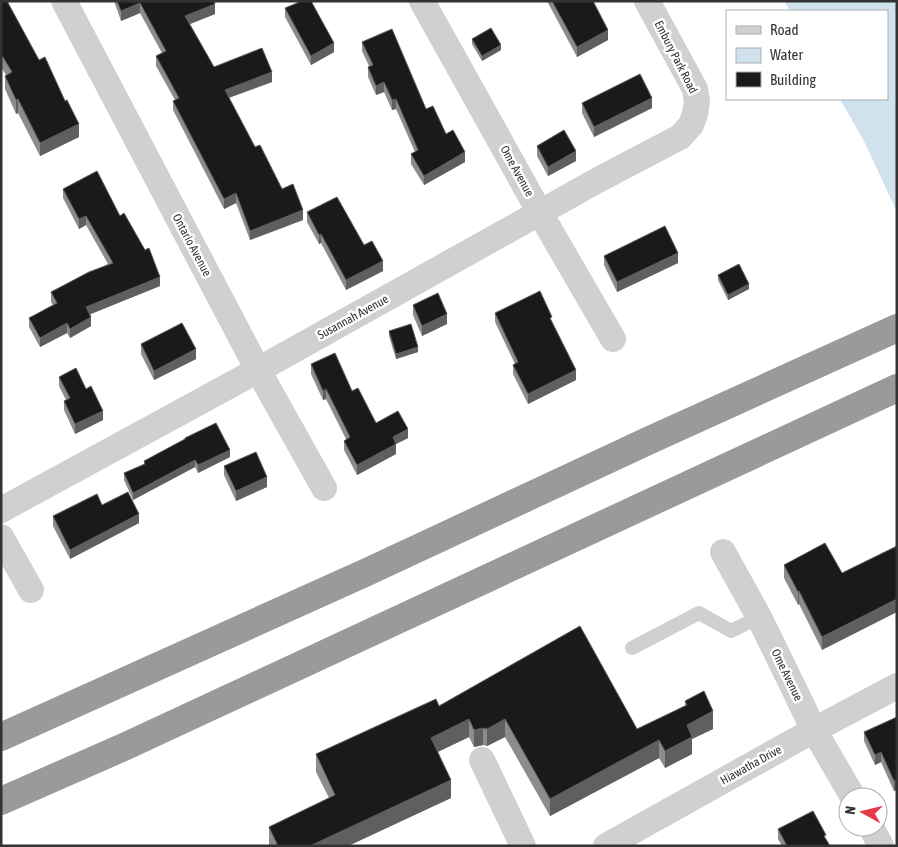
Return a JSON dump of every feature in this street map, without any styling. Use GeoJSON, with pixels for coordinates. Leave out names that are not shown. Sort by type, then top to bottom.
{"type":"FeatureCollection","features":[{"type":"Feature","properties":{"kind":"highway"},"geometry":{"type":"LineString","coordinates":[[1,737],[367,572],[650,440],[897,328]]}},
{"type":"Feature","properties":{"kind":"highway"},"geometry":{"type":"LineString","coordinates":[[1,800],[135,741],[897,388]]}},
{"type":"Feature","properties":{"kind":"street","name":"Ontario Avenue"},"geometry":{"type":"LineString","coordinates":[[64,1],[258,370],[324,488]]}},
{"type":"Feature","properties":{"kind":"street","name":"Ome Avenue"},"geometry":{"type":"LineString","coordinates":[[422,1],[540,213],[614,339]]}},
{"type":"Feature","properties":{"kind":"street","name":"Embury Park Road"},"geometry":{"type":"LineString","coordinates":[[647,1],[695,89],[697,101],[695,114]]}},
{"type":"Feature","properties":{"kind":"street","name":"Susannah Avenue"},"geometry":{"type":"LineString","coordinates":[[1,510],[258,370],[598,180],[680,137],[691,125],[695,114]]}},
{"type":"Feature","properties":{"kind":"street"},"geometry":{"type":"LineString","coordinates":[[1,537],[31,590]]}},
{"type":"Feature","properties":{"kind":"street","name":"Ome Avenue"},"geometry":{"type":"LineString","coordinates":[[723,552],[759,617],[814,730],[847,787]]}},
{"type":"Feature","properties":{"kind":"street","name":"Hiawatha Drive"},"geometry":{"type":"LineString","coordinates":[[606,846],[897,686]]}},
{"type":"Feature","properties":{"kind":"street"},"geometry":{"type":"LineString","coordinates":[[482,760],[523,846]]}},
{"type":"Feature","properties":{"kind":"lane"},"geometry":{"type":"LineString","coordinates":[[632,648],[699,613],[731,631],[759,617]]}},
{"type":"Feature","properties":{"kind":"water"},"geometry":{"type":"Polygon","coordinates":[[[784,1],[897,1],[897,212],[864,141],[841,100],[888,100],[888,10],[789,10],[784,1]]]}},
{"type":"Feature","properties":{"kind":"building"},"geometry":{"type":"Polygon","coordinates":[[[1,1],[7,1],[39,60],[45,57],[65,101],[67,100],[79,124],[40,143],[5,76],[12,72],[1,54],[1,1]]]}},
{"type":"Feature","properties":{"kind":"building"},"geometry":{"type":"Polygon","coordinates":[[[117,1],[214,1],[215,4],[185,16],[214,67],[262,48],[272,72],[225,90],[255,147],[260,145],[282,189],[293,184],[303,210],[250,231],[236,193],[224,199],[173,101],[179,98],[156,56],[166,51],[140,3],[121,11],[117,1]]]}},
{"type":"Feature","properties":{"kind":"building"},"geometry":{"type":"Polygon","coordinates":[[[302,1],[311,1],[334,43],[311,56],[285,8],[302,1]]]}},
{"type":"Feature","properties":{"kind":"building"},"geometry":{"type":"Polygon","coordinates":[[[552,1],[593,1],[608,30],[577,47],[552,1]]]}},
{"type":"Feature","properties":{"kind":"building"},"geometry":{"type":"Polygon","coordinates":[[[491,28],[501,45],[482,56],[472,39],[491,28]]]}},
{"type":"Feature","properties":{"kind":"building"},"geometry":{"type":"Polygon","coordinates":[[[392,29],[426,109],[433,106],[446,134],[453,130],[465,152],[424,176],[411,154],[418,150],[396,99],[392,100],[384,82],[376,86],[368,67],[373,65],[362,42],[392,29]]]}},
{"type":"Feature","properties":{"kind":"building"},"geometry":{"type":"Polygon","coordinates":[[[640,74],[652,98],[594,127],[582,103],[640,74]]]}},
{"type":"Feature","properties":{"kind":"building"},"geometry":{"type":"Polygon","coordinates":[[[564,130],[576,151],[548,167],[537,146],[564,130]]]}},
{"type":"Feature","properties":{"kind":"building"},"geometry":{"type":"Polygon","coordinates":[[[97,171],[120,216],[124,213],[145,250],[149,248],[160,277],[86,307],[91,317],[70,329],[67,323],[40,338],[29,318],[57,303],[51,292],[89,272],[113,263],[86,216],[79,219],[63,189],[97,171]]]}},
{"type":"Feature","properties":{"kind":"building"},"geometry":{"type":"Polygon","coordinates":[[[337,197],[364,245],[372,241],[383,261],[346,280],[307,212],[337,197]]]}},
{"type":"Feature","properties":{"kind":"building"},"geometry":{"type":"Polygon","coordinates":[[[665,226],[678,253],[617,282],[604,256],[665,226]]]}},
{"type":"Feature","properties":{"kind":"building"},"geometry":{"type":"Polygon","coordinates":[[[739,264],[749,284],[728,295],[718,275],[739,264]]]}},
{"type":"Feature","properties":{"kind":"building"},"geometry":{"type":"Polygon","coordinates":[[[540,291],[552,317],[550,318],[576,370],[528,394],[513,365],[518,362],[495,313],[540,291]]]}},
{"type":"Feature","properties":{"kind":"building"},"geometry":{"type":"Polygon","coordinates":[[[438,293],[447,314],[422,326],[413,305],[438,293]]]}},
{"type":"Feature","properties":{"kind":"building"},"geometry":{"type":"Polygon","coordinates":[[[182,323],[196,349],[154,371],[141,344],[182,323]]]}},
{"type":"Feature","properties":{"kind":"building"},"geometry":{"type":"Polygon","coordinates":[[[411,324],[418,347],[396,354],[389,331],[411,324]]]}},
{"type":"Feature","properties":{"kind":"building"},"geometry":{"type":"Polygon","coordinates":[[[335,353],[352,391],[358,388],[376,423],[398,411],[408,429],[393,437],[396,444],[357,465],[344,441],[350,437],[326,389],[323,391],[311,364],[335,353]]]}},
{"type":"Feature","properties":{"kind":"building"},"geometry":{"type":"Polygon","coordinates":[[[76,368],[86,389],[91,386],[103,411],[75,424],[64,401],[70,398],[59,377],[76,368]]]}},
{"type":"Feature","properties":{"kind":"building"},"geometry":{"type":"Polygon","coordinates":[[[216,423],[230,450],[198,465],[195,460],[133,493],[124,473],[145,464],[144,461],[216,423]]]}},
{"type":"Feature","properties":{"kind":"building"},"geometry":{"type":"Polygon","coordinates":[[[256,452],[267,477],[236,491],[224,466],[256,452]]]}},
{"type":"Feature","properties":{"kind":"building"},"geometry":{"type":"Polygon","coordinates":[[[128,492],[139,514],[70,550],[53,516],[97,494],[102,505],[128,492]]]}},
{"type":"Feature","properties":{"kind":"building"},"geometry":{"type":"Polygon","coordinates":[[[825,543],[842,573],[897,546],[897,599],[822,637],[784,565],[825,543]]]}},
{"type":"Feature","properties":{"kind":"building"},"geometry":{"type":"Polygon","coordinates":[[[580,626],[637,729],[687,705],[685,701],[704,691],[713,711],[687,725],[692,737],[665,751],[659,740],[550,799],[505,719],[487,729],[474,730],[469,719],[431,738],[451,780],[310,846],[278,846],[269,827],[335,795],[316,754],[436,699],[439,706],[580,626]]]}},
{"type":"Feature","properties":{"kind":"building"},"geometry":{"type":"Polygon","coordinates":[[[897,717],[897,780],[894,781],[881,752],[875,755],[864,732],[897,717]]]}},
{"type":"Feature","properties":{"kind":"building"},"geometry":{"type":"Polygon","coordinates":[[[813,811],[830,846],[787,846],[778,829],[813,811]]]}}]}
